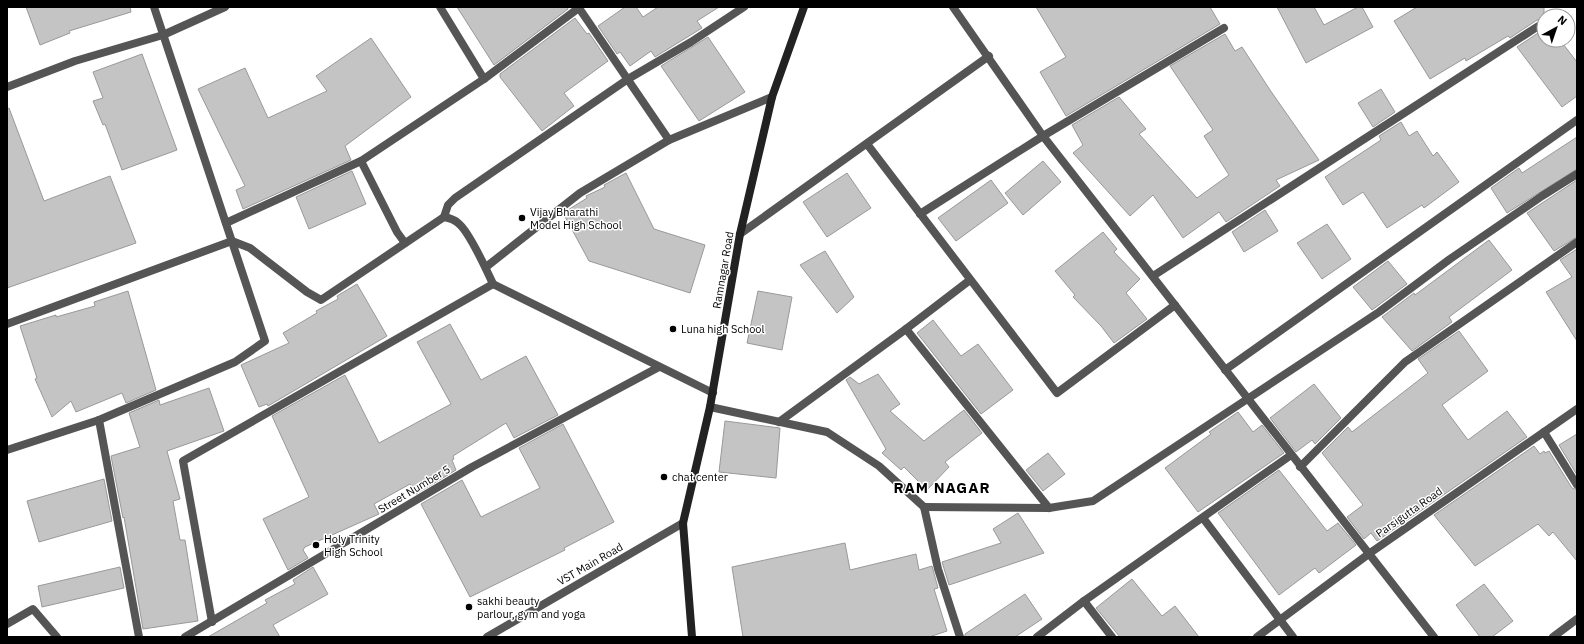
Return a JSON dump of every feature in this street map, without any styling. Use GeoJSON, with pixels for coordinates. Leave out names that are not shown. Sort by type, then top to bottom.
{"type":"FeatureCollection","features":[{"type":"Feature","properties":{"kind":"main road","name":"Ramnagar Road"},"geometry":{"type":"LineString","coordinates":[[692,637],[683,523],[713,393],[740,234],[772,98],[804,7]]}},
{"type":"Feature","properties":{"kind":"street"},"geometry":{"type":"LineString","coordinates":[[7,450],[99,420],[235,362],[265,341],[154,7]]}},
{"type":"Feature","properties":{"kind":"street"},"geometry":{"type":"LineString","coordinates":[[7,87],[75,61],[163,35],[225,7]]}},
{"type":"Feature","properties":{"kind":"street"},"geometry":{"type":"LineString","coordinates":[[440,7],[484,79]]}},
{"type":"Feature","properties":{"kind":"street"},"geometry":{"type":"LineString","coordinates":[[226,223],[361,161],[484,79],[580,7],[669,140]]}},
{"type":"Feature","properties":{"kind":"street"},"geometry":{"type":"LineString","coordinates":[[7,324],[232,241],[250,248],[307,292],[321,300],[444,217],[448,205],[455,198],[628,79],[691,42],[744,7]]}},
{"type":"Feature","properties":{"kind":"street"},"geometry":{"type":"LineString","coordinates":[[953,7],[989,56],[1043,136],[1176,305],[1290,455],[1370,553],[1434,637]]}},
{"type":"Feature","properties":{"kind":"street"},"geometry":{"type":"LineString","coordinates":[[920,214],[1043,136],[1224,28]]}},
{"type":"Feature","properties":{"kind":"street"},"geometry":{"type":"LineString","coordinates":[[1153,276],[1536,28]]}},
{"type":"Feature","properties":{"kind":"street"},"geometry":{"type":"LineString","coordinates":[[740,234],[989,56]]}},
{"type":"Feature","properties":{"kind":"street"},"geometry":{"type":"LineString","coordinates":[[486,267],[580,193],[669,140],[772,98]]}},
{"type":"Feature","properties":{"kind":"street"},"geometry":{"type":"LineString","coordinates":[[1225,370],[1577,120]]}},
{"type":"Feature","properties":{"kind":"street"},"geometry":{"type":"LineString","coordinates":[[867,144],[1057,393],[1176,305]]}},
{"type":"Feature","properties":{"kind":"street"},"geometry":{"type":"LineString","coordinates":[[361,161],[397,232],[405,243]]}},
{"type":"Feature","properties":{"kind":"street"},"geometry":{"type":"LineString","coordinates":[[924,507],[1049,508],[1093,501],[1380,312],[1457,255],[1542,196],[1577,174]]}},
{"type":"Feature","properties":{"kind":"street"},"geometry":{"type":"LineString","coordinates":[[444,217],[451,218],[459,224],[486,267],[493,284],[713,393]]}},
{"type":"Feature","properties":{"kind":"street"},"geometry":{"type":"LineString","coordinates":[[1300,467],[1405,362],[1577,242]]}},
{"type":"Feature","properties":{"kind":"street"},"geometry":{"type":"LineString","coordinates":[[780,422],[970,280]]}},
{"type":"Feature","properties":{"kind":"street"},"geometry":{"type":"LineString","coordinates":[[212,622],[183,461],[493,284]]}},
{"type":"Feature","properties":{"kind":"street"},"geometry":{"type":"LineString","coordinates":[[906,329],[1049,508]]}},
{"type":"Feature","properties":{"kind":"street","name":"Street Number 5"},"geometry":{"type":"LineString","coordinates":[[185,637],[472,466],[659,367]]}},
{"type":"Feature","properties":{"kind":"street"},"geometry":{"type":"LineString","coordinates":[[710,407],[827,432],[880,466],[924,507],[938,569],[960,637]]}},
{"type":"Feature","properties":{"kind":"street","name":"Parsigutta Road"},"geometry":{"type":"LineString","coordinates":[[1257,637],[1370,553],[1577,409]]}},
{"type":"Feature","properties":{"kind":"street"},"geometry":{"type":"LineString","coordinates":[[99,420],[139,637]]}},
{"type":"Feature","properties":{"kind":"street"},"geometry":{"type":"LineString","coordinates":[[1544,432],[1577,485]]}},
{"type":"Feature","properties":{"kind":"street"},"geometry":{"type":"LineString","coordinates":[[1037,637],[1084,601],[1290,455]]}},
{"type":"Feature","properties":{"kind":"street"},"geometry":{"type":"LineString","coordinates":[[1203,518],[1293,637]]}},
{"type":"Feature","properties":{"kind":"street","name":"VST Main Road"},"geometry":{"type":"LineString","coordinates":[[487,637],[683,523]]}},
{"type":"Feature","properties":{"kind":"street"},"geometry":{"type":"LineString","coordinates":[[1084,601],[1112,637]]}},
{"type":"Feature","properties":{"kind":"street"},"geometry":{"type":"LineString","coordinates":[[7,624],[33,609],[57,637]]}},
{"type":"Feature","properties":{"kind":"street"},"geometry":{"type":"LineString","coordinates":[[1553,637],[1577,619]]}},
{"type":"Feature","properties":{"kind":"building"},"geometry":{"type":"Polygon","coordinates":[[[26,7],[130,7],[131,12],[69,31],[70,33],[40,45],[26,7]]]}},
{"type":"Feature","properties":{"kind":"building"},"geometry":{"type":"Polygon","coordinates":[[[457,7],[567,7],[568,9],[494,65],[457,7]]]}},
{"type":"Feature","properties":{"kind":"building"},"geometry":{"type":"Polygon","coordinates":[[[625,7],[636,7],[643,17],[658,7],[719,7],[697,21],[702,28],[655,57],[651,51],[630,66],[620,52],[617,54],[598,26],[625,7]]]}},
{"type":"Feature","properties":{"kind":"building"},"geometry":{"type":"Polygon","coordinates":[[[1036,7],[1210,7],[1220,24],[1066,116],[1040,72],[1066,57],[1036,7]]]}},
{"type":"Feature","properties":{"kind":"building"},"geometry":{"type":"Polygon","coordinates":[[[1277,7],[1314,7],[1324,25],[1358,7],[1362,7],[1373,27],[1306,63],[1277,7]]]}},
{"type":"Feature","properties":{"kind":"building"},"geometry":{"type":"Polygon","coordinates":[[[1417,7],[1544,7],[1536,8],[1536,21],[1510,38],[1508,36],[1466,61],[1465,58],[1430,79],[1394,21],[1417,7]]]}},
{"type":"Feature","properties":{"kind":"building"},"geometry":{"type":"Polygon","coordinates":[[[575,18],[587,34],[589,33],[608,61],[564,93],[574,106],[542,131],[500,77],[500,74],[575,18]]]}},
{"type":"Feature","properties":{"kind":"building"},"geometry":{"type":"Polygon","coordinates":[[[1225,34],[1235,51],[1242,47],[1319,160],[1276,180],[1280,186],[1226,222],[1219,212],[1183,238],[1153,195],[1130,216],[1073,153],[1083,145],[1072,125],[1119,97],[1146,129],[1139,134],[1197,198],[1229,175],[1204,136],[1213,130],[1170,66],[1225,34]]]}},
{"type":"Feature","properties":{"kind":"building"},"geometry":{"type":"Polygon","coordinates":[[[1536,34],[1536,48],[1566,48],[1577,62],[1577,96],[1562,107],[1517,47],[1536,34]]]}},
{"type":"Feature","properties":{"kind":"building"},"geometry":{"type":"Polygon","coordinates":[[[708,37],[745,92],[699,121],[661,66],[708,37]]]}},
{"type":"Feature","properties":{"kind":"building"},"geometry":{"type":"Polygon","coordinates":[[[371,38],[411,97],[345,146],[351,160],[243,209],[236,190],[245,186],[198,89],[245,68],[268,118],[327,91],[316,76],[371,38]]]}},
{"type":"Feature","properties":{"kind":"building"},"geometry":{"type":"Polygon","coordinates":[[[142,54],[177,150],[122,170],[105,124],[103,125],[93,101],[103,98],[93,72],[142,54]]]}},
{"type":"Feature","properties":{"kind":"building"},"geometry":{"type":"Polygon","coordinates":[[[1381,89],[1395,112],[1373,127],[1358,103],[1381,89]]]}},
{"type":"Feature","properties":{"kind":"building"},"geometry":{"type":"Polygon","coordinates":[[[9,108],[44,201],[110,176],[136,243],[7,288],[7,109],[9,108]]]}},
{"type":"Feature","properties":{"kind":"building"},"geometry":{"type":"Polygon","coordinates":[[[1401,122],[1409,136],[1417,131],[1433,156],[1437,152],[1459,182],[1424,208],[1422,205],[1387,228],[1363,192],[1343,205],[1325,177],[1381,140],[1379,136],[1401,122]]]}},
{"type":"Feature","properties":{"kind":"building"},"geometry":{"type":"Polygon","coordinates":[[[1577,137],[1577,169],[1507,213],[1491,188],[1519,168],[1522,173],[1577,137]]]}},
{"type":"Feature","properties":{"kind":"building"},"geometry":{"type":"Polygon","coordinates":[[[1043,161],[1061,182],[1023,215],[1005,193],[1043,161]]]}},
{"type":"Feature","properties":{"kind":"building"},"geometry":{"type":"Polygon","coordinates":[[[352,171],[366,204],[309,229],[296,197],[352,171]]]}},
{"type":"Feature","properties":{"kind":"building"},"geometry":{"type":"Polygon","coordinates":[[[626,173],[654,229],[705,245],[690,293],[589,261],[563,213],[587,198],[586,196],[605,187],[604,185],[626,173]]]}},
{"type":"Feature","properties":{"kind":"building"},"geometry":{"type":"Polygon","coordinates":[[[847,173],[871,208],[827,237],[803,202],[847,173]]]}},
{"type":"Feature","properties":{"kind":"building"},"geometry":{"type":"Polygon","coordinates":[[[991,180],[1008,203],[956,241],[938,218],[991,180]]]}},
{"type":"Feature","properties":{"kind":"building"},"geometry":{"type":"Polygon","coordinates":[[[1577,180],[1577,237],[1554,251],[1527,213],[1577,180]]]}},
{"type":"Feature","properties":{"kind":"building"},"geometry":{"type":"Polygon","coordinates":[[[1265,210],[1278,231],[1244,252],[1232,232],[1265,210]]]}},
{"type":"Feature","properties":{"kind":"building"},"geometry":{"type":"Polygon","coordinates":[[[1327,224],[1351,259],[1322,279],[1297,243],[1327,224]]]}},
{"type":"Feature","properties":{"kind":"building"},"geometry":{"type":"Polygon","coordinates":[[[1103,232],[1117,249],[1114,252],[1140,279],[1126,293],[1147,319],[1114,343],[1101,326],[1073,297],[1075,295],[1055,271],[1103,232]]]}},
{"type":"Feature","properties":{"kind":"building"},"geometry":{"type":"Polygon","coordinates":[[[1489,240],[1512,270],[1449,317],[1452,322],[1412,351],[1382,317],[1414,293],[1415,295],[1489,240]]]}},
{"type":"Feature","properties":{"kind":"building"},"geometry":{"type":"Polygon","coordinates":[[[1577,249],[1577,341],[1546,292],[1572,277],[1560,260],[1577,249]]]}},
{"type":"Feature","properties":{"kind":"building"},"geometry":{"type":"Polygon","coordinates":[[[825,251],[854,297],[837,313],[800,265],[825,251]]]}},
{"type":"Feature","properties":{"kind":"building"},"geometry":{"type":"Polygon","coordinates":[[[1388,261],[1407,284],[1372,310],[1353,287],[1388,261]]]}},
{"type":"Feature","properties":{"kind":"building"},"geometry":{"type":"Polygon","coordinates":[[[357,284],[387,336],[268,406],[267,404],[259,407],[241,365],[289,343],[283,333],[317,313],[316,311],[338,299],[337,296],[357,284]]]}},
{"type":"Feature","properties":{"kind":"building"},"geometry":{"type":"Polygon","coordinates":[[[128,291],[156,390],[126,403],[122,393],[76,412],[71,401],[52,417],[35,379],[37,378],[20,326],[56,315],[56,317],[95,306],[94,302],[128,291]]]}},
{"type":"Feature","properties":{"kind":"building"},"geometry":{"type":"Polygon","coordinates":[[[758,291],[792,297],[782,350],[747,343],[758,291]]]}},
{"type":"Feature","properties":{"kind":"building"},"geometry":{"type":"Polygon","coordinates":[[[933,320],[961,356],[978,344],[1013,390],[981,414],[917,333],[933,320]]]}},
{"type":"Feature","properties":{"kind":"building"},"geometry":{"type":"Polygon","coordinates":[[[450,324],[481,380],[526,356],[558,415],[514,438],[506,423],[453,456],[454,459],[452,460],[456,470],[416,494],[410,484],[374,504],[379,514],[305,547],[303,550],[308,558],[288,570],[263,519],[309,497],[272,416],[345,375],[379,443],[451,404],[417,342],[450,324]]]}},
{"type":"Feature","properties":{"kind":"building"},"geometry":{"type":"Polygon","coordinates":[[[1459,331],[1488,371],[1442,405],[1468,440],[1507,411],[1527,437],[1377,541],[1371,533],[1364,539],[1347,517],[1363,505],[1322,453],[1348,427],[1352,432],[1428,373],[1418,359],[1459,331]]]}},
{"type":"Feature","properties":{"kind":"building"},"geometry":{"type":"Polygon","coordinates":[[[878,374],[900,404],[890,411],[924,441],[964,410],[982,433],[945,462],[949,467],[927,490],[904,467],[901,470],[882,453],[886,449],[846,380],[850,377],[859,384],[878,374]]]}},
{"type":"Feature","properties":{"kind":"building"},"geometry":{"type":"Polygon","coordinates":[[[1314,384],[1341,418],[1315,444],[1312,440],[1296,452],[1270,418],[1314,384]]]}},
{"type":"Feature","properties":{"kind":"building"},"geometry":{"type":"Polygon","coordinates":[[[209,388],[224,431],[167,451],[180,499],[173,501],[180,540],[185,540],[198,621],[143,629],[124,517],[123,518],[111,456],[140,447],[129,413],[159,400],[160,405],[209,388]]]}},
{"type":"Feature","properties":{"kind":"building"},"geometry":{"type":"Polygon","coordinates":[[[1238,412],[1253,432],[1262,425],[1284,453],[1198,512],[1165,468],[1211,434],[1209,432],[1238,412]]]}},
{"type":"Feature","properties":{"kind":"building"},"geometry":{"type":"Polygon","coordinates":[[[725,421],[780,428],[776,478],[719,472],[725,421]]]}},
{"type":"Feature","properties":{"kind":"building"},"geometry":{"type":"Polygon","coordinates":[[[563,424],[614,522],[564,548],[565,550],[470,597],[421,504],[462,480],[481,517],[540,488],[519,448],[563,424]]]}},
{"type":"Feature","properties":{"kind":"building"},"geometry":{"type":"Polygon","coordinates":[[[1577,434],[1577,475],[1559,445],[1577,434]]]}},
{"type":"Feature","properties":{"kind":"building"},"geometry":{"type":"Polygon","coordinates":[[[1534,446],[1540,454],[1544,451],[1545,453],[1549,451],[1572,488],[1577,490],[1577,561],[1553,532],[1549,536],[1538,524],[1475,566],[1434,515],[1534,446]]]}},
{"type":"Feature","properties":{"kind":"building"},"geometry":{"type":"Polygon","coordinates":[[[1048,453],[1065,474],[1043,491],[1026,470],[1048,453]]]}},
{"type":"Feature","properties":{"kind":"building"},"geometry":{"type":"Polygon","coordinates":[[[1279,470],[1327,531],[1338,523],[1356,545],[1319,573],[1315,568],[1279,595],[1218,513],[1279,470]]]}},
{"type":"Feature","properties":{"kind":"building"},"geometry":{"type":"Polygon","coordinates":[[[104,479],[112,521],[39,542],[27,501],[104,479]]]}},
{"type":"Feature","properties":{"kind":"building"},"geometry":{"type":"Polygon","coordinates":[[[1018,513],[1044,553],[949,585],[942,562],[1001,543],[993,529],[1018,513]]]}},
{"type":"Feature","properties":{"kind":"building"},"geometry":{"type":"Polygon","coordinates":[[[845,543],[850,570],[916,554],[919,570],[932,566],[938,588],[934,589],[947,631],[929,637],[743,637],[732,567],[845,543]]]}},
{"type":"Feature","properties":{"kind":"building"},"geometry":{"type":"Polygon","coordinates":[[[120,567],[124,588],[42,607],[38,586],[120,567]]]}},
{"type":"Feature","properties":{"kind":"building"},"geometry":{"type":"Polygon","coordinates":[[[313,567],[328,594],[273,625],[280,637],[208,637],[267,603],[265,600],[295,584],[293,580],[313,567]]]}},
{"type":"Feature","properties":{"kind":"building"},"geometry":{"type":"Polygon","coordinates":[[[1132,579],[1162,616],[1175,606],[1199,637],[1120,637],[1096,608],[1132,579]]]}},
{"type":"Feature","properties":{"kind":"building"},"geometry":{"type":"Polygon","coordinates":[[[1484,584],[1513,621],[1492,637],[1480,637],[1456,605],[1484,584]]]}},
{"type":"Feature","properties":{"kind":"building"},"geometry":{"type":"Polygon","coordinates":[[[1025,594],[1042,619],[1015,637],[965,637],[965,634],[1025,594]]]}},
{"type":"Feature","properties":{"kind":"place","name":"Vijay Bharathi Model High School"},"geometry":{"type":"Point","coordinates":[522,218]}},
{"type":"Feature","properties":{"kind":"place","name":"Luna high School"},"geometry":{"type":"Point","coordinates":[673,329]}},
{"type":"Feature","properties":{"kind":"place","name":"chat center"},"geometry":{"type":"Point","coordinates":[664,477]}},
{"type":"Feature","properties":{"kind":"place","name":"Holy Trinity High School"},"geometry":{"type":"Point","coordinates":[316,545]}},
{"type":"Feature","properties":{"kind":"place","name":"sakhi beauty parlour, gym and yoga"},"geometry":{"type":"Point","coordinates":[469,607]}},
{"type":"Feature","properties":{"kind":"district","name":"RAM NAGAR"},"geometry":{"type":"Point","coordinates":[942,488]}}]}
